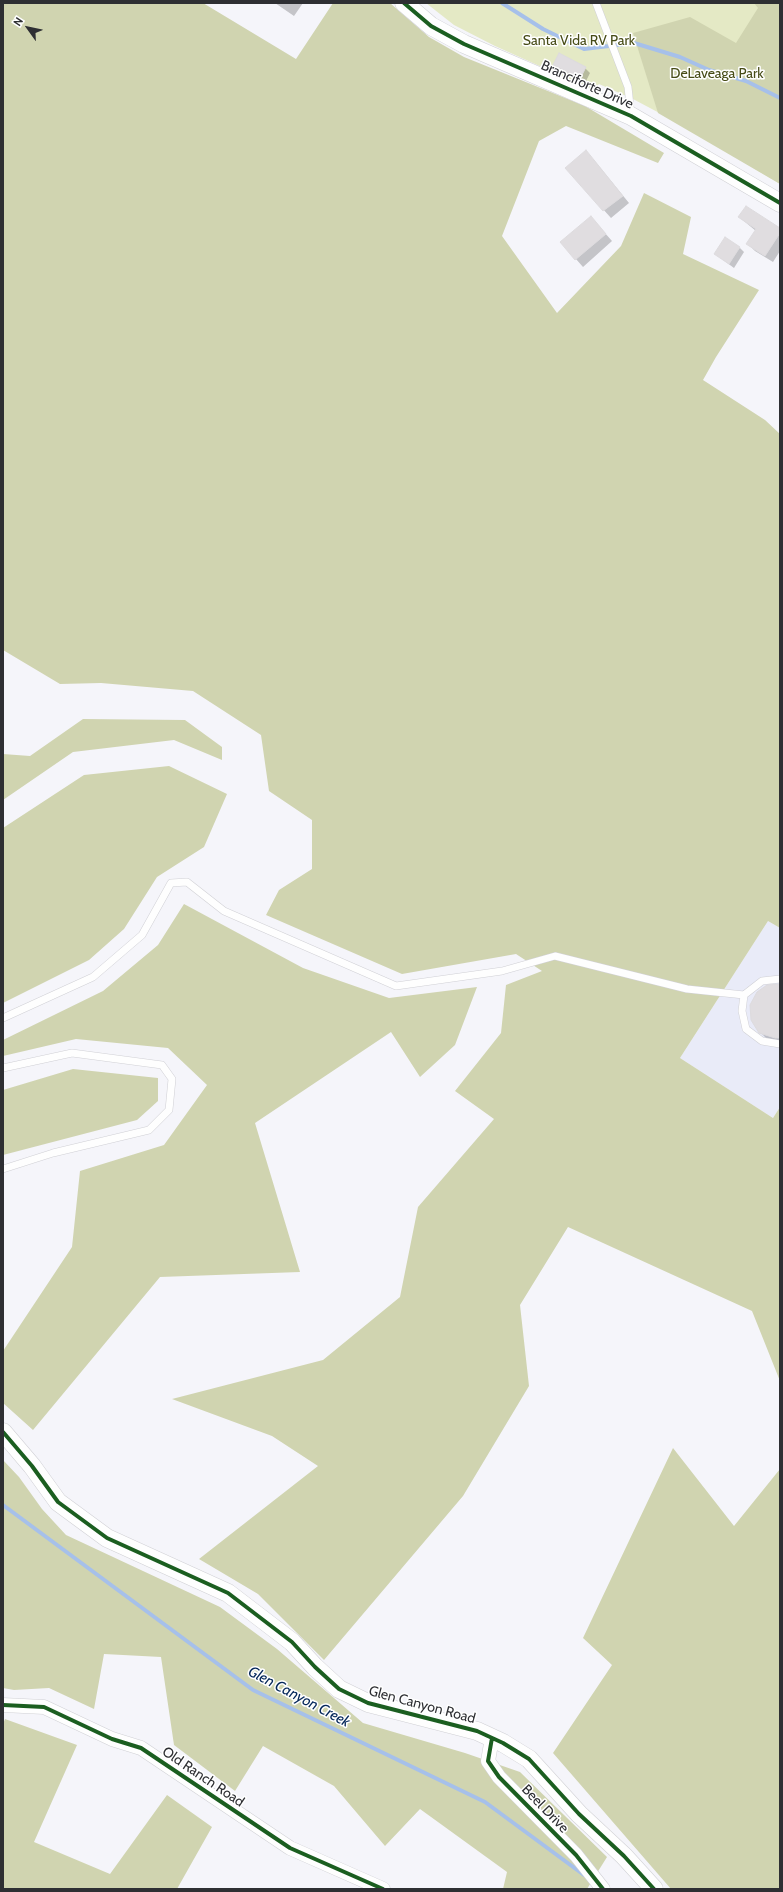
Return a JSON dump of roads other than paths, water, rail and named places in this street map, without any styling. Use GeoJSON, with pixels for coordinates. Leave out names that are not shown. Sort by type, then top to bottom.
{"type":"FeatureCollection","features":[{"type":"Feature","properties":{"kind":"street","name":"Branciforte Drive"},"geometry":{"type":"LineString","coordinates":[[404,3],[431,26],[464,44],[631,116],[780,203]]}},
{"type":"Feature","properties":{"kind":"street","name":"Glen Canyon Road"},"geometry":{"type":"LineString","coordinates":[[3,1432],[32,1466],[58,1502],[107,1538],[228,1593],[292,1642],[315,1667],[339,1689],[368,1704],[477,1731],[529,1759],[579,1814],[624,1856],[654,1889]]}},
{"type":"Feature","properties":{"kind":"street","name":"Old Ranch Road"},"geometry":{"type":"LineString","coordinates":[[3,1705],[44,1708],[112,1739],[141,1748],[290,1848],[383,1889]]}},
{"type":"Feature","properties":{"kind":"street","name":"Beel Drive"},"geometry":{"type":"LineString","coordinates":[[492,1738],[488,1761],[499,1777],[576,1855],[603,1889]]}},
{"type":"Feature","properties":{"kind":"lane"},"geometry":{"type":"LineString","coordinates":[[596,3],[628,87],[631,116]]}},
{"type":"Feature","properties":{"kind":"lane"},"geometry":{"type":"LineString","coordinates":[[3,1018],[94,976],[142,934],[171,883],[187,882],[224,911],[396,986],[502,971],[555,956],[687,989],[744,996]]}},
{"type":"Feature","properties":{"kind":"lane"},"geometry":{"type":"LineString","coordinates":[[780,979],[762,981],[744,996],[742,1011],[746,1029],[762,1041],[780,1044]]}},
{"type":"Feature","properties":{"kind":"lane"},"geometry":{"type":"LineString","coordinates":[[3,1068],[72,1053],[162,1065],[172,1079],[169,1110],[149,1130],[52,1153],[3,1169]]}},
{"type":"Feature","properties":{"kind":"waterway"},"geometry":{"type":"LineString","coordinates":[[502,3],[543,29],[584,49],[634,43],[680,57],[709,70],[746,81],[780,98]]}},
{"type":"Feature","properties":{"kind":"waterway","name":"Glen Canyon Creek"},"geometry":{"type":"LineString","coordinates":[[3,1505],[253,1690],[485,1802],[584,1875]]}},
{"type":"Feature","properties":{"kind":"park label","name":"Santa Vida RV Park"},"geometry":{"type":"Point","coordinates":[579,41]}},
{"type":"Feature","properties":{"kind":"park label","name":"DeLaveaga Park"},"geometry":{"type":"Point","coordinates":[717,74]}}]}
